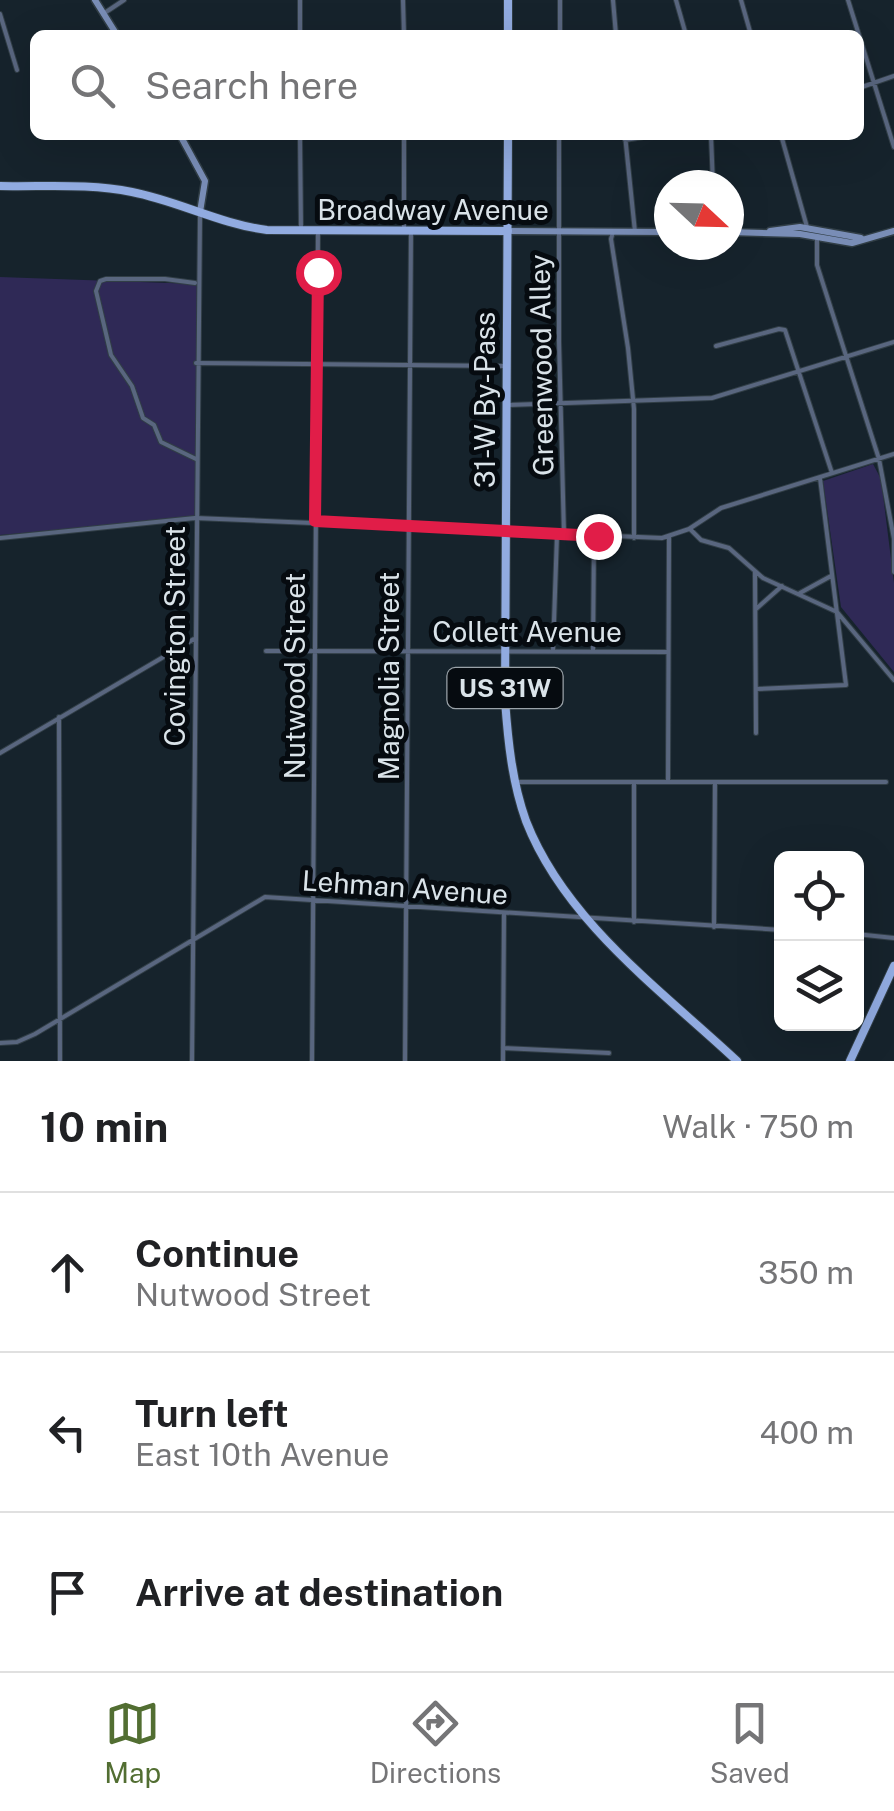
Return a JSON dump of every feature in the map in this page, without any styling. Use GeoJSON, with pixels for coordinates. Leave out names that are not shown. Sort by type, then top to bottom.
{"type":"FeatureCollection","features":[{"type":"Feature","properties":{"kind":"main road"},"geometry":{"type":"LineString","coordinates":[[508,0],[508,30]]}},
{"type":"Feature","properties":{"kind":"main road","name":"31-W By-Pass"},"geometry":{"type":"LineString","coordinates":[[508,140],[506,651],[508,737],[514,782],[542,855],[587,918],[738,1061]]}},
{"type":"Feature","properties":{"kind":"main road","name":"Broadway Avenue"},"geometry":{"type":"LineString","coordinates":[[0,186],[109,188],[251,227],[301,231],[508,230]]}},
{"type":"Feature","properties":{"kind":"main road"},"geometry":{"type":"LineString","coordinates":[[850,1061],[894,966]]}},
{"type":"Feature","properties":{"kind":"street"},"geometry":{"type":"LineString","coordinates":[[94,0],[114,30]]}},
{"type":"Feature","properties":{"kind":"street"},"geometry":{"type":"LineString","coordinates":[[104,14],[124,0]]}},
{"type":"Feature","properties":{"kind":"street"},"geometry":{"type":"LineString","coordinates":[[300,0],[300,30]]}},
{"type":"Feature","properties":{"kind":"street"},"geometry":{"type":"LineString","coordinates":[[404,0],[404,30]]}},
{"type":"Feature","properties":{"kind":"street"},"geometry":{"type":"LineString","coordinates":[[560,0],[560,30]]}},
{"type":"Feature","properties":{"kind":"street"},"geometry":{"type":"LineString","coordinates":[[613,0],[616,30]]}},
{"type":"Feature","properties":{"kind":"street"},"geometry":{"type":"LineString","coordinates":[[676,0],[685,30]]}},
{"type":"Feature","properties":{"kind":"street"},"geometry":{"type":"LineString","coordinates":[[741,0],[750,30]]}},
{"type":"Feature","properties":{"kind":"street"},"geometry":{"type":"LineString","coordinates":[[848,0],[857,30]]}},
{"type":"Feature","properties":{"kind":"street"},"geometry":{"type":"LineString","coordinates":[[0,14],[17,70]]}},
{"type":"Feature","properties":{"kind":"street"},"geometry":{"type":"LineString","coordinates":[[864,51],[894,146]]}},
{"type":"Feature","properties":{"kind":"street"},"geometry":{"type":"LineString","coordinates":[[864,86],[894,76]]}},
{"type":"Feature","properties":{"kind":"street"},"geometry":{"type":"LineString","coordinates":[[183,140],[205,181],[200,212]]}},
{"type":"Feature","properties":{"kind":"street"},"geometry":{"type":"LineString","coordinates":[[300,140],[301,231]]}},
{"type":"Feature","properties":{"kind":"street","name":"Magnolia Street"},"geometry":{"type":"LineString","coordinates":[[404,140],[410,365],[405,1061]]}},
{"type":"Feature","properties":{"kind":"street","name":"Greenwood Alley"},"geometry":{"type":"LineString","coordinates":[[553,652],[560,535],[559,140]]}},
{"type":"Feature","properties":{"kind":"street"},"geometry":{"type":"LineString","coordinates":[[625,140],[635,232]]}},
{"type":"Feature","properties":{"kind":"street"},"geometry":{"type":"LineString","coordinates":[[711,140],[712,170]]}},
{"type":"Feature","properties":{"kind":"street"},"geometry":{"type":"LineString","coordinates":[[783,140],[879,459],[894,544],[894,572]]}},
{"type":"Feature","properties":{"kind":"street","name":"Covington Street"},"geometry":{"type":"LineString","coordinates":[[192,1061],[200,212]]}},
{"type":"Feature","properties":{"kind":"street"},"geometry":{"type":"LineString","coordinates":[[767,232],[778,228],[868,238],[894,231]]}},
{"type":"Feature","properties":{"kind":"street","name":"Broadway Avenue"},"geometry":{"type":"LineString","coordinates":[[508,230],[654,232]]}},
{"type":"Feature","properties":{"kind":"street","name":"Nutwood Street"},"geometry":{"type":"LineString","coordinates":[[312,1061],[318,231]]}},
{"type":"Feature","properties":{"kind":"street"},"geometry":{"type":"LineString","coordinates":[[612,232],[616,283],[630,360],[634,538]]}},
{"type":"Feature","properties":{"kind":"street"},"geometry":{"type":"LineString","coordinates":[[744,232],[813,232]]}},
{"type":"Feature","properties":{"kind":"street"},"geometry":{"type":"LineString","coordinates":[[196,459],[162,442],[154,425],[142,418],[132,386],[111,355],[96,291],[100,281],[106,279],[165,279],[197,284]]}},
{"type":"Feature","properties":{"kind":"street"},"geometry":{"type":"LineString","coordinates":[[716,346],[785,330],[832,473]]}},
{"type":"Feature","properties":{"kind":"street"},"geometry":{"type":"LineString","coordinates":[[506,405],[712,398],[894,342]]}},
{"type":"Feature","properties":{"kind":"street"},"geometry":{"type":"LineString","coordinates":[[196,363],[507,366]]}},
{"type":"Feature","properties":{"kind":"street"},"geometry":{"type":"LineString","coordinates":[[0,538],[195,518],[669,537],[721,508],[894,454]]}},
{"type":"Feature","properties":{"kind":"street"},"geometry":{"type":"LineString","coordinates":[[756,688],[846,684],[820,478]]}},
{"type":"Feature","properties":{"kind":"street"},"geometry":{"type":"LineString","coordinates":[[689,529],[701,540],[729,548],[754,572],[837,612],[894,680]]}},
{"type":"Feature","properties":{"kind":"street"},"geometry":{"type":"LineString","coordinates":[[593,653],[594,536]]}},
{"type":"Feature","properties":{"kind":"street"},"geometry":{"type":"LineString","coordinates":[[668,782],[669,537]]}},
{"type":"Feature","properties":{"kind":"street"},"geometry":{"type":"LineString","coordinates":[[754,572],[756,733]]}},
{"type":"Feature","properties":{"kind":"street"},"geometry":{"type":"LineString","coordinates":[[800,593],[832,576]]}},
{"type":"Feature","properties":{"kind":"street"},"geometry":{"type":"LineString","coordinates":[[756,609],[782,586]]}},
{"type":"Feature","properties":{"kind":"street"},"geometry":{"type":"LineString","coordinates":[[0,752],[195,638]]}},
{"type":"Feature","properties":{"kind":"street","name":"Collett Avenue"},"geometry":{"type":"LineString","coordinates":[[266,650],[668,652]]}},
{"type":"Feature","properties":{"kind":"street"},"geometry":{"type":"LineString","coordinates":[[59,716],[60,1061]]}},
{"type":"Feature","properties":{"kind":"street"},"geometry":{"type":"LineString","coordinates":[[514,782],[886,782]]}},
{"type":"Feature","properties":{"kind":"street"},"geometry":{"type":"LineString","coordinates":[[634,782],[634,922]]}},
{"type":"Feature","properties":{"kind":"street"},"geometry":{"type":"LineString","coordinates":[[714,782],[714,927]]}},
{"type":"Feature","properties":{"kind":"street","name":"Lehman Avenue"},"geometry":{"type":"LineString","coordinates":[[2,1044],[30,1037],[266,898],[774,930]]}},
{"type":"Feature","properties":{"kind":"street"},"geometry":{"type":"LineString","coordinates":[[503,1061],[504,914]]}},
{"type":"Feature","properties":{"kind":"street"},"geometry":{"type":"LineString","coordinates":[[864,935],[894,938]]}},
{"type":"Feature","properties":{"kind":"street"},"geometry":{"type":"LineString","coordinates":[[503,1048],[609,1053]]}},
{"type":"Feature","properties":{"kind":"shaded area"},"geometry":{"type":"Polygon","coordinates":[[[0,277],[197,284],[195,518],[0,535],[0,277]]]}},
{"type":"Feature","properties":{"kind":"shaded area"},"geometry":{"type":"Polygon","coordinates":[[[873,464],[881,479],[894,583],[894,672],[841,607],[823,481],[873,464]]]}},
{"type":"Feature","properties":{"kind":"route"},"geometry":{"type":"LineString","coordinates":[[318,272],[315,521],[598,536]]}}]}
